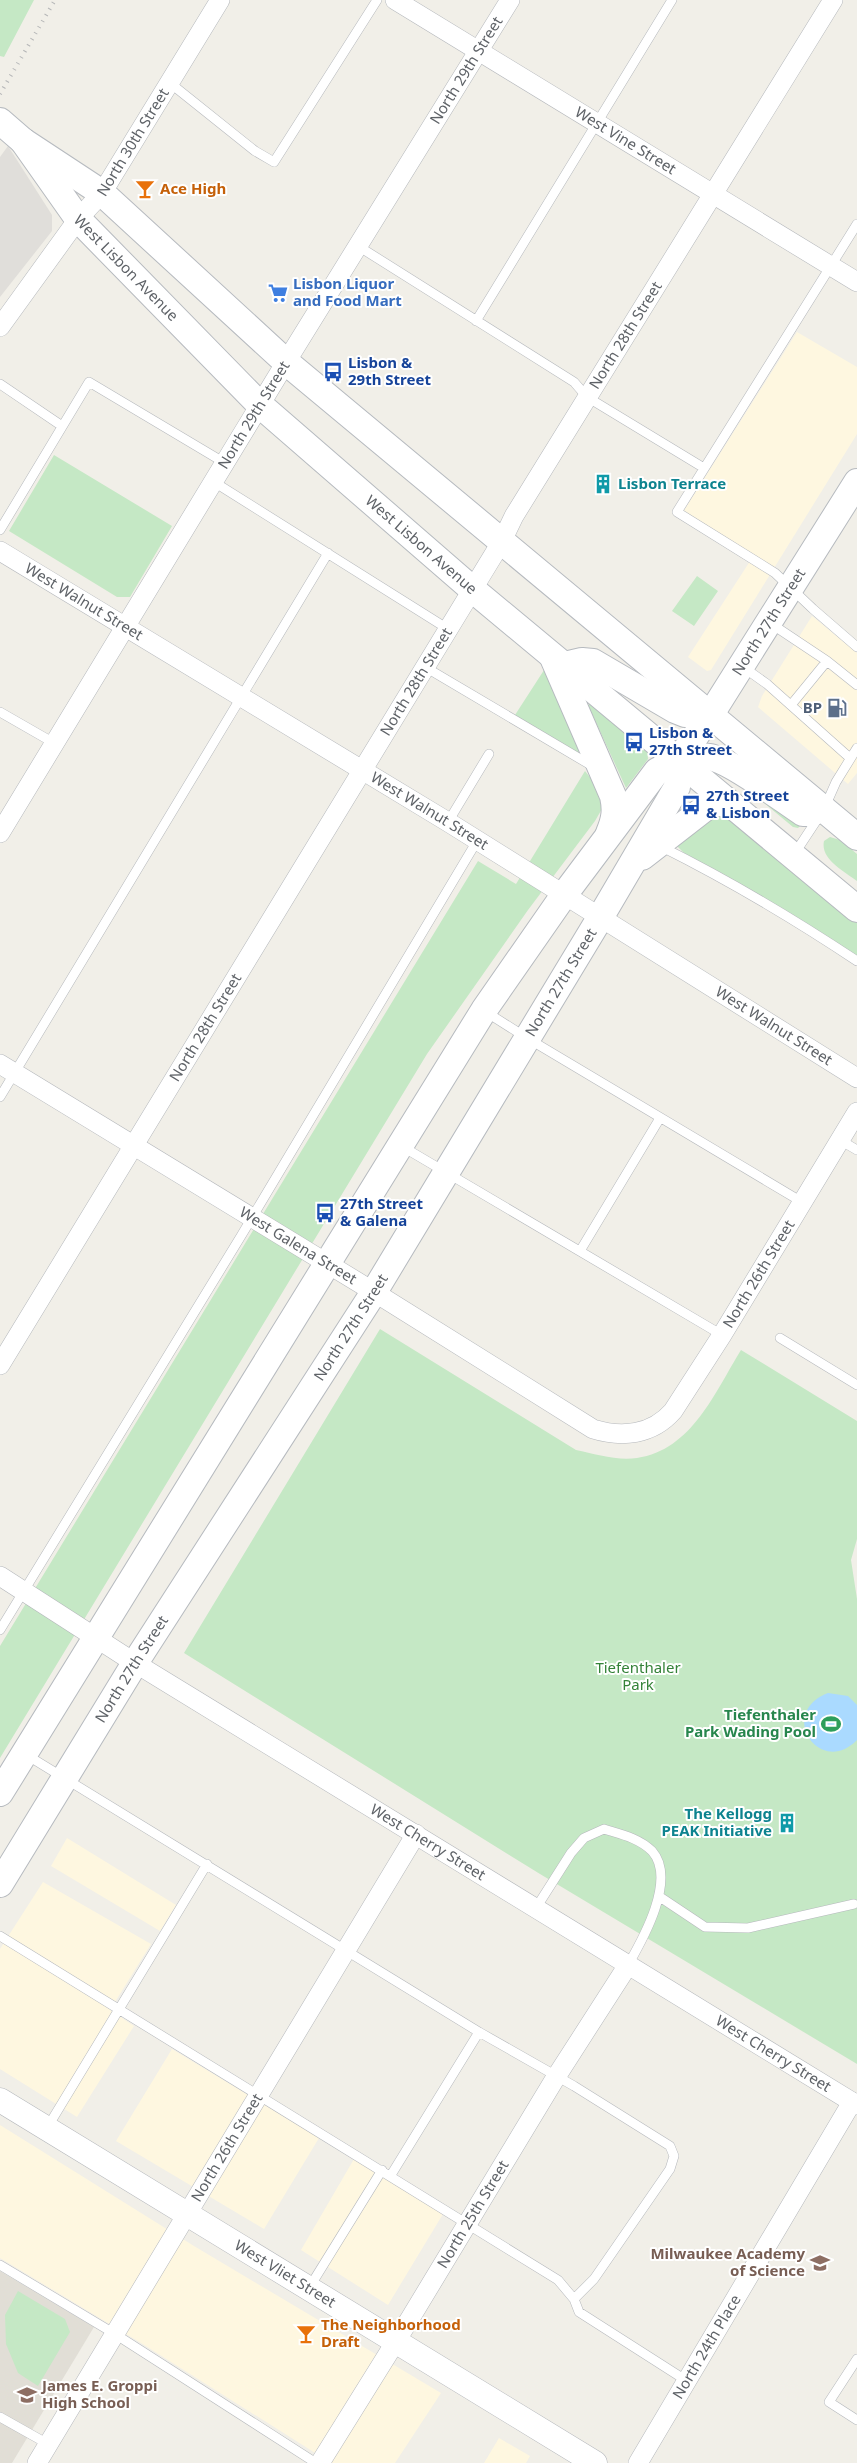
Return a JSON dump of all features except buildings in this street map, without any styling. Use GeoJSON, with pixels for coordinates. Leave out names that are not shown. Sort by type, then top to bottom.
{"type":"FeatureCollection","features":[{"type":"Feature","properties":{"kind":"main road","name":"West Lisbon Avenue"},"geometry":{"type":"LineString","coordinates":[[0,121],[23,141],[102,193],[286,362],[857,837]]}},
{"type":"Feature","properties":{"kind":"main road","name":"West Lisbon Avenue"},"geometry":{"type":"LineString","coordinates":[[23,141],[78,220],[260,405],[472,589],[857,909]]}},
{"type":"Feature","properties":{"kind":"main road","name":"North 27th Street"},"geometry":{"type":"LineString","coordinates":[[0,1793],[484,1010],[564,895],[657,772],[678,761],[742,667],[857,482]]}},
{"type":"Feature","properties":{"kind":"main road"},"geometry":{"type":"LineString","coordinates":[[605,842],[615,819],[616,808],[558,660],[593,662],[674,710],[685,714],[711,714]]}},
{"type":"Feature","properties":{"kind":"main road"},"geometry":{"type":"LineString","coordinates":[[678,761],[696,757],[710,757],[733,768],[803,813],[812,814],[823,808]]}},
{"type":"Feature","properties":{"kind":"main road","name":"North 27th Street"},"geometry":{"type":"LineString","coordinates":[[0,1884],[135,1663],[374,1292],[600,918],[677,787],[678,761]]}},
{"type":"Feature","properties":{"kind":"main road"},"geometry":{"type":"LineString","coordinates":[[631,865],[710,805],[718,803],[732,805]]}},
{"type":"Feature","properties":{"kind":"street","name":"North 30th Street"},"geometry":{"type":"LineString","coordinates":[[0,328],[78,220],[102,193],[220,0]]}},
{"type":"Feature","properties":{"kind":"street","name":"West Vine Street"},"geometry":{"type":"LineString","coordinates":[[395,0],[857,282]]}},
{"type":"Feature","properties":{"kind":"street","name":"North 29th Street"},"geometry":{"type":"LineString","coordinates":[[0,833],[286,362],[510,0]]}},
{"type":"Feature","properties":{"kind":"street","name":"North 28th Street"},"geometry":{"type":"LineString","coordinates":[[0,1365],[502,540],[514,516],[833,0]]}},
{"type":"Feature","properties":{"kind":"street","name":"West Walnut Street"},"geometry":{"type":"LineString","coordinates":[[0,551],[448,822],[857,1078]]}},
{"type":"Feature","properties":{"kind":"street","name":"West Galena Street"},"geometry":{"type":"LineString","coordinates":[[7,1068],[374,1292],[592,1429],[619,1434],[637,1433],[652,1428]]}},
{"type":"Feature","properties":{"kind":"street","name":"North 26th Street"},"geometry":{"type":"LineString","coordinates":[[652,1428],[664,1421],[673,1411],[722,1335],[857,1112]]}},
{"type":"Feature","properties":{"kind":"street","name":"West Cherry Street"},"geometry":{"type":"LineString","coordinates":[[0,1576],[96,1636],[135,1663],[854,2104]]}},
{"type":"Feature","properties":{"kind":"street","name":"North 26th Street"},"geometry":{"type":"LineString","coordinates":[[37,2463],[260,2096],[416,1834]]}},
{"type":"Feature","properties":{"kind":"street","name":"North 25th Street"},"geometry":{"type":"LineString","coordinates":[[320,2463],[396,2342],[556,2077],[628,1965]]}},
{"type":"Feature","properties":{"kind":"street","name":"West Vliet Street"},"geometry":{"type":"LineString","coordinates":[[0,2100],[595,2463]]}},
{"type":"Feature","properties":{"kind":"street","name":"North 24th Place"},"geometry":{"type":"LineString","coordinates":[[638,2463],[854,2104]]}},
{"type":"Feature","properties":{"kind":"lane"},"geometry":{"type":"LineString","coordinates":[[170,83],[255,151],[274,162],[377,0]]}},
{"type":"Feature","properties":{"kind":"lane"},"geometry":{"type":"LineString","coordinates":[[476,321],[672,0]]}},
{"type":"Feature","properties":{"kind":"lane"},"geometry":{"type":"LineString","coordinates":[[857,224],[677,512],[775,573],[857,647]]}},
{"type":"Feature","properties":{"kind":"lane"},"geometry":{"type":"LineString","coordinates":[[358,246],[574,382],[587,397],[704,468]]}},
{"type":"Feature","properties":{"kind":"lane"},"geometry":{"type":"LineString","coordinates":[[0,530],[89,382],[225,463]]}},
{"type":"Feature","properties":{"kind":"lane"},"geometry":{"type":"LineString","coordinates":[[0,384],[62,426]]}},
{"type":"Feature","properties":{"kind":"lane"},"geometry":{"type":"LineString","coordinates":[[214,482],[448,629]]}},
{"type":"Feature","properties":{"kind":"lane"},"geometry":{"type":"LineString","coordinates":[[0,1097],[7,1068],[243,697],[328,553]]}},
{"type":"Feature","properties":{"kind":"lane"},"geometry":{"type":"LineString","coordinates":[[770,622],[857,685]]}},
{"type":"Feature","properties":{"kind":"lane"},"geometry":{"type":"LineString","coordinates":[[791,705],[826,661]]}},
{"type":"Feature","properties":{"kind":"lane"},"geometry":{"type":"LineString","coordinates":[[425,667],[603,772]]}},
{"type":"Feature","properties":{"kind":"lane"},"geometry":{"type":"LineString","coordinates":[[742,667],[791,705],[850,758]]}},
{"type":"Feature","properties":{"kind":"lane"},"geometry":{"type":"LineString","coordinates":[[0,712],[54,743]]}},
{"type":"Feature","properties":{"kind":"lane"},"geometry":{"type":"LineString","coordinates":[[793,856],[857,748]]}},
{"type":"Feature","properties":{"kind":"lane"},"geometry":{"type":"LineString","coordinates":[[448,822],[489,754]]}},
{"type":"Feature","properties":{"kind":"lane"},"geometry":{"type":"LineString","coordinates":[[0,1630],[252,1218],[477,840]]}},
{"type":"Feature","properties":{"kind":"lane"},"geometry":{"type":"LineString","coordinates":[[658,845],[707,870],[788,917],[857,961]]}},
{"type":"Feature","properties":{"kind":"lane"},"geometry":{"type":"LineString","coordinates":[[484,1010],[527,1038],[802,1202]]}},
{"type":"Feature","properties":{"kind":"lane"},"geometry":{"type":"LineString","coordinates":[[580,1250],[660,1118]]}},
{"type":"Feature","properties":{"kind":"lane"},"geometry":{"type":"LineString","coordinates":[[840,1140],[857,1150]]}},
{"type":"Feature","properties":{"kind":"lane"},"geometry":{"type":"LineString","coordinates":[[400,1146],[722,1335]]}},
{"type":"Feature","properties":{"kind":"lane"},"geometry":{"type":"LineString","coordinates":[[780,1338],[857,1385]]}},
{"type":"Feature","properties":{"kind":"lane"},"geometry":{"type":"LineString","coordinates":[[24,1753],[479,2032],[574,2086],[670,2146],[674,2156],[670,2169],[594,2279],[574,2299]]}},
{"type":"Feature","properties":{"kind":"lane"},"geometry":{"type":"LineString","coordinates":[[536,1908],[571,1854],[584,1838],[604,1829],[631,1837],[652,1852],[660,1872],[660,1897],[642,1940],[628,1965]]}},
{"type":"Feature","properties":{"kind":"lane"},"geometry":{"type":"LineString","coordinates":[[47,2128],[207,1864]]}},
{"type":"Feature","properties":{"kind":"lane"},"geometry":{"type":"LineString","coordinates":[[660,1897],[705,1927],[748,1928],[854,1904]]}},
{"type":"Feature","properties":{"kind":"lane"},"geometry":{"type":"LineString","coordinates":[[0,1936],[468,2222],[558,2280],[574,2299],[579,2312],[687,2380]]}},
{"type":"Feature","properties":{"kind":"lane"},"geometry":{"type":"LineString","coordinates":[[391,2175],[479,2032]]}},
{"type":"Feature","properties":{"kind":"lane"},"geometry":{"type":"LineString","coordinates":[[309,2288],[382,2170]]}},
{"type":"Feature","properties":{"kind":"lane"},"geometry":{"type":"LineString","coordinates":[[0,2265],[115,2334],[316,2463]]}},
{"type":"Feature","properties":{"kind":"lane"},"geometry":{"type":"LineString","coordinates":[[857,2359],[829,2402],[857,2420]]}},
{"type":"Feature","properties":{"kind":"lane"},"geometry":{"type":"LineString","coordinates":[[0,2417],[48,2444]]}},
{"type":"Feature","properties":{"kind":"shaded area"},"geometry":{"type":"Polygon","coordinates":[[[8,146],[52,215],[52,231],[0,297],[0,157],[8,146]]]}},
{"type":"Feature","properties":{"kind":"shaded area"},"geometry":{"type":"Polygon","coordinates":[[[797,332],[857,367],[857,434],[711,670],[707,671],[688,657],[754,555],[683,512],[797,332]]]}},
{"type":"Feature","properties":{"kind":"shaded area"},"geometry":{"type":"Polygon","coordinates":[[[812,616],[857,653],[857,773],[848,784],[758,707],[762,696],[812,616]]]}},
{"type":"Feature","properties":{"kind":"shaded area"},"geometry":{"type":"Polygon","coordinates":[[[67,1838],[176,1905],[160,1931],[51,1866],[67,1838]]]}},
{"type":"Feature","properties":{"kind":"shaded area"},"geometry":{"type":"Polygon","coordinates":[[[43,1882],[151,1944],[110,2010],[134,2026],[77,2117],[0,2069],[0,1949],[43,1882]]]}},
{"type":"Feature","properties":{"kind":"shaded area"},"geometry":{"type":"Polygon","coordinates":[[[172,2049],[319,2138],[264,2229],[116,2141],[172,2049]]]}},
{"type":"Feature","properties":{"kind":"shaded area"},"geometry":{"type":"Polygon","coordinates":[[[0,2125],[194,2246],[441,2393],[395,2463],[331,2463],[141,2343],[0,2258],[0,2125]]]}},
{"type":"Feature","properties":{"kind":"shaded area"},"geometry":{"type":"Polygon","coordinates":[[[354,2159],[443,2214],[388,2305],[301,2250],[354,2159]]]}},
{"type":"Feature","properties":{"kind":"shaded area","name":"James E. Groppi High School"},"geometry":{"type":"Polygon","coordinates":[[[0,2271],[94,2327],[12,2463],[0,2463],[0,2271]]]}},
{"type":"Feature","properties":{"kind":"shaded area"},"geometry":{"type":"Polygon","coordinates":[[[499,2438],[530,2456],[526,2463],[484,2463],[499,2438]]]}},
{"type":"Feature","properties":{"kind":"green space"},"geometry":{"type":"Polygon","coordinates":[[[0,0],[34,0],[4,57],[0,56],[0,0]]]}},
{"type":"Feature","properties":{"kind":"green space"},"geometry":{"type":"Polygon","coordinates":[[[54,455],[172,526],[130,597],[117,597],[9,531],[54,455]]]}},
{"type":"Feature","properties":{"kind":"green space"},"geometry":{"type":"Polygon","coordinates":[[[697,576],[718,591],[694,626],[672,611],[697,576]]]}},
{"type":"Feature","properties":{"kind":"green space"},"geometry":{"type":"Polygon","coordinates":[[[546,667],[589,756],[580,754],[515,715],[546,667]]]}},
{"type":"Feature","properties":{"kind":"green space"},"geometry":{"type":"Polygon","coordinates":[[[591,703],[647,749],[648,759],[626,788],[588,705],[591,703]]]}},
{"type":"Feature","properties":{"kind":"green space"},"geometry":{"type":"Polygon","coordinates":[[[585,771],[593,781],[603,807],[595,821],[528,910],[427,1054],[0,1758],[0,1646],[478,861],[516,884],[585,771]]]}},
{"type":"Feature","properties":{"kind":"green space"},"geometry":{"type":"Polygon","coordinates":[[[741,784],[801,825],[798,828],[793,827],[741,784]]]}},
{"type":"Feature","properties":{"kind":"green space"},"geometry":{"type":"Polygon","coordinates":[[[716,816],[728,818],[857,923],[857,956],[806,923],[684,853],[677,846],[716,816]]]}},
{"type":"Feature","properties":{"kind":"green space"},"geometry":{"type":"Polygon","coordinates":[[[830,837],[840,840],[857,854],[857,881],[829,859],[824,847],[824,841],[830,837]]]}},
{"type":"Feature","properties":{"kind":"green space","name":"Tiefenthaler Park"},"geometry":{"type":"Polygon","coordinates":[[[380,1329],[576,1450],[606,1457],[637,1458],[656,1453],[673,1444],[700,1417],[741,1350],[857,1421],[857,1539],[851,1560],[857,1599],[857,2064],[540,1874],[184,1653],[380,1329]]]}},
{"type":"Feature","properties":{"kind":"green space"},"geometry":{"type":"Polygon","coordinates":[[[18,2291],[65,2319],[70,2332],[38,2386],[18,2373],[6,2344],[5,2315],[18,2291]]]}},
{"type":"Feature","properties":{"kind":"water","name":"Tiefenthaler Park Wading Pool"},"geometry":{"type":"Polygon","coordinates":[[[828,1693],[848,1696],[857,1705],[857,1740],[843,1750],[830,1752],[818,1747],[809,1738],[805,1727],[805,1714],[813,1702],[828,1693]]]}},
{"type":"Feature","properties":{"kind":"railway"},"geometry":{"type":"LineString","coordinates":[[0,94],[55,0]]}},
{"type":"Feature","properties":{"kind":"place","name":"Ace High"},"geometry":{"type":"Point","coordinates":[145,189]}},
{"type":"Feature","properties":{"kind":"place","name":"Lisbon Liquor and Food Mart"},"geometry":{"type":"Point","coordinates":[278,293]}},
{"type":"Feature","properties":{"kind":"place","name":"Lisbon & 29th Street"},"geometry":{"type":"Point","coordinates":[333,372]}},
{"type":"Feature","properties":{"kind":"place","name":"Lisbon Terrace"},"geometry":{"type":"Point","coordinates":[603,484]}},
{"type":"Feature","properties":{"kind":"place","name":"BP"},"geometry":{"type":"Point","coordinates":[837,708]}},
{"type":"Feature","properties":{"kind":"place","name":"Lisbon & 27th Street"},"geometry":{"type":"Point","coordinates":[634,742]}},
{"type":"Feature","properties":{"kind":"place","name":"27th Street & Lisbon"},"geometry":{"type":"Point","coordinates":[691,805]}},
{"type":"Feature","properties":{"kind":"place","name":"27th Street & Galena"},"geometry":{"type":"Point","coordinates":[325,1213]}},
{"type":"Feature","properties":{"kind":"place","name":"Tiefenthaler Park Wading Pool"},"geometry":{"type":"Point","coordinates":[831,1724]}},
{"type":"Feature","properties":{"kind":"place","name":"The Kellogg PEAK Initiative"},"geometry":{"type":"Point","coordinates":[787,1823]}},
{"type":"Feature","properties":{"kind":"place","name":"Milwaukee Academy of Science"},"geometry":{"type":"Point","coordinates":[820,2263]}},
{"type":"Feature","properties":{"kind":"place","name":"The Neighborhood Draft"},"geometry":{"type":"Point","coordinates":[306,2334]}},
{"type":"Feature","properties":{"kind":"place","name":"James E. Groppi High School"},"geometry":{"type":"Point","coordinates":[27,2395]}}]}
